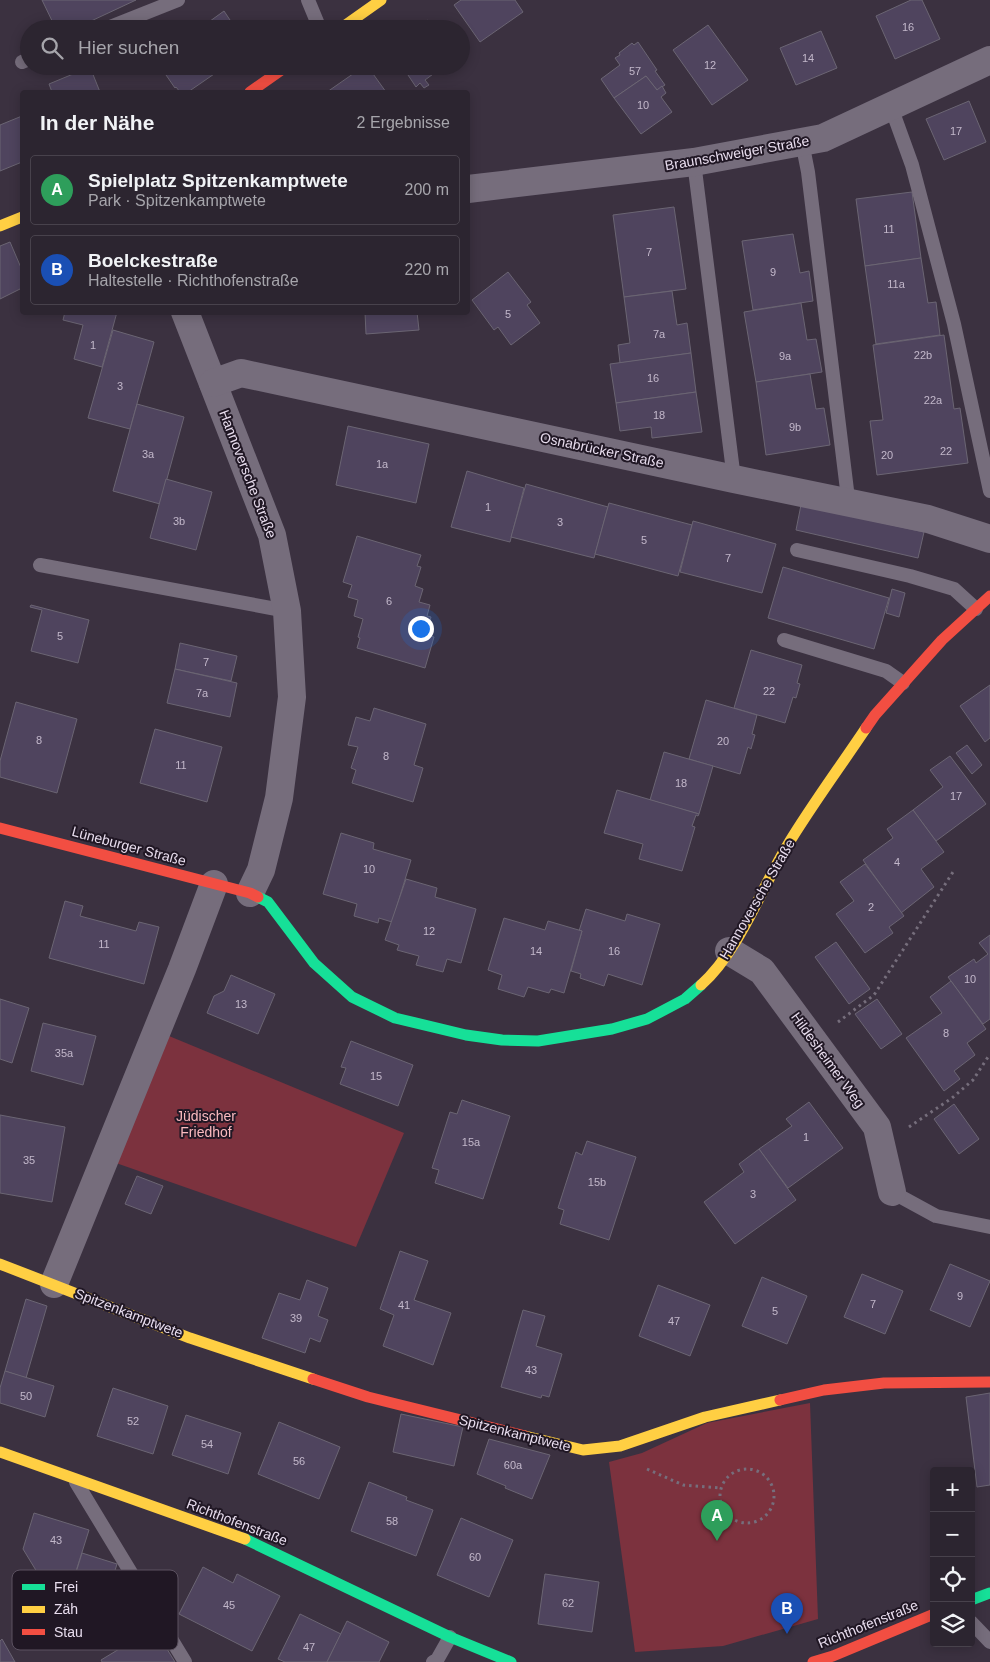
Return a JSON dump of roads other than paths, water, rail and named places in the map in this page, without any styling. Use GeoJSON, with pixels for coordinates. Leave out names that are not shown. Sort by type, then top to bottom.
{"type":"FeatureCollection","features":[{"type":"Feature","properties":{"kind":"street"},"geometry":{"type":"LineString","coordinates":[[353,20],[381,0]]}},
{"type":"Feature","properties":{"kind":"street","name":"Braunschweiger Straße"},"geometry":{"type":"LineString","coordinates":[[470,189],[694,162],[823,138],[990,60]]}},
{"type":"Feature","properties":{"kind":"street"},"geometry":{"type":"LineString","coordinates":[[253,90],[274,75]]}},
{"type":"Feature","properties":{"kind":"street"},"geometry":{"type":"LineString","coordinates":[[0,226],[20,218]]}},
{"type":"Feature","properties":{"kind":"street","name":"Hannoversche Straße"},"geometry":{"type":"LineString","coordinates":[[186,315],[272,535],[287,611],[292,697],[279,798],[261,870],[250,893],[268,902],[314,963],[352,997],[395,1018],[466,1035],[502,1040],[538,1041],[612,1029],[647,1019],[685,1000],[710,977],[729,951],[787,846],[875,715],[942,640],[990,596]]}},
{"type":"Feature","properties":{"kind":"street","name":"Osnabrücker Straße"},"geometry":{"type":"LineString","coordinates":[[213,383],[241,373],[734,479],[928,518],[990,539]]}},
{"type":"Feature","properties":{"kind":"street","name":"Lüneburger Straße"},"geometry":{"type":"LineString","coordinates":[[0,828],[250,893]]}},
{"type":"Feature","properties":{"kind":"street"},"geometry":{"type":"LineString","coordinates":[[54,1284],[175,986],[214,884]]}},
{"type":"Feature","properties":{"kind":"street","name":"Hildesheimer Weg"},"geometry":{"type":"LineString","coordinates":[[729,951],[762,971],[877,1127],[892,1192]]}},
{"type":"Feature","properties":{"kind":"street","name":"Spitzenkamptwete"},"geometry":{"type":"LineString","coordinates":[[0,1264],[190,1338],[368,1397],[583,1450],[620,1446],[705,1417],[824,1390],[884,1382],[990,1382]]}},
{"type":"Feature","properties":{"kind":"street","name":"Richthofenstraße"},"geometry":{"type":"LineString","coordinates":[[0,1452],[254,1542],[450,1637],[511,1662]]}},
{"type":"Feature","properties":{"kind":"street"},"geometry":{"type":"LineString","coordinates":[[975,1599],[990,1593]]}},
{"type":"Feature","properties":{"kind":"street","name":"Richthofenstraße"},"geometry":{"type":"LineString","coordinates":[[813,1662],[833,1656],[930,1616]]}},
{"type":"Feature","properties":{"kind":"lane"},"geometry":{"type":"LineString","coordinates":[[128,20],[178,0]]}},
{"type":"Feature","properties":{"kind":"lane"},"geometry":{"type":"LineString","coordinates":[[308,0],[316,20]]}},
{"type":"Feature","properties":{"kind":"lane"},"geometry":{"type":"LineString","coordinates":[[891,106],[912,165],[954,324],[990,491]]}},
{"type":"Feature","properties":{"kind":"lane"},"geometry":{"type":"LineString","coordinates":[[802,142],[808,172],[848,490],[845,502]]}},
{"type":"Feature","properties":{"kind":"lane"},"geometry":{"type":"LineString","coordinates":[[694,162],[734,479]]}},
{"type":"Feature","properties":{"kind":"lane"},"geometry":{"type":"LineString","coordinates":[[797,550],[910,576],[954,589],[976,609]]}},
{"type":"Feature","properties":{"kind":"lane"},"geometry":{"type":"LineString","coordinates":[[40,565],[287,611]]}},
{"type":"Feature","properties":{"kind":"lane"},"geometry":{"type":"LineString","coordinates":[[784,640],[886,671],[903,683]]}},
{"type":"Feature","properties":{"kind":"lane"},"geometry":{"type":"LineString","coordinates":[[892,1192],[936,1216],[990,1227]]}},
{"type":"Feature","properties":{"kind":"lane"},"geometry":{"type":"LineString","coordinates":[[74,1479],[129,1570]]}},
{"type":"Feature","properties":{"kind":"lane"},"geometry":{"type":"LineString","coordinates":[[975,1626],[990,1642]]}},
{"type":"Feature","properties":{"kind":"lane"},"geometry":{"type":"LineString","coordinates":[[433,1662],[437,1660],[450,1637]]}},
{"type":"Feature","properties":{"kind":"lane"},"geometry":{"type":"LineString","coordinates":[[178,1650],[185,1662]]}},
{"type":"Feature","properties":{"kind":"place","name":"Spielplatz Spitzenkamptwete"},"geometry":{"type":"Point","coordinates":[717,1541]}},
{"type":"Feature","properties":{"kind":"place","name":"Boelckestraße"},"geometry":{"type":"Point","coordinates":[787,1634]}},
{"type":"Feature","properties":{"kind":"park label","name":"Jüdischer Friedhof"},"geometry":{"type":"Point","coordinates":[206,1124]}}]}
